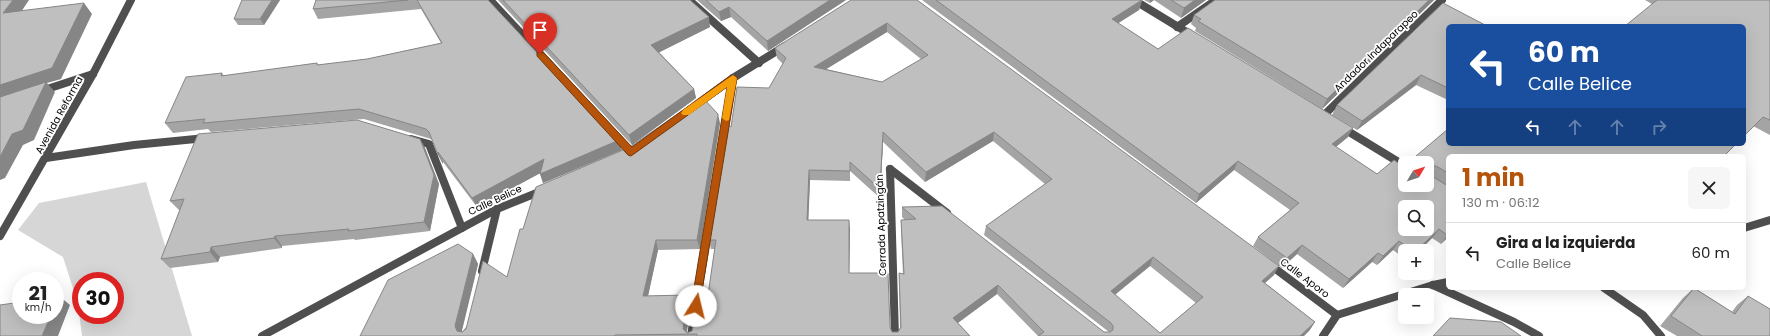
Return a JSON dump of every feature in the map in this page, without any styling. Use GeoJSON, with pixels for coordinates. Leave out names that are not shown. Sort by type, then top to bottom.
{"type":"FeatureCollection","features":[{"type":"Feature","properties":{"kind":"street","name":"Avenida Reforma"},"geometry":{"type":"LineString","coordinates":[[0,236],[93,74],[130,0]]}},
{"type":"Feature","properties":{"kind":"street"},"geometry":{"type":"LineString","coordinates":[[490,0],[631,152]]}},
{"type":"Feature","properties":{"kind":"street"},"geometry":{"type":"LineString","coordinates":[[689,0],[759,63]]}},
{"type":"Feature","properties":{"kind":"street"},"geometry":{"type":"LineString","coordinates":[[1134,0],[1197,39]]}},
{"type":"Feature","properties":{"kind":"street"},"geometry":{"type":"LineString","coordinates":[[1177,27],[1216,0]]}},
{"type":"Feature","properties":{"kind":"street","name":"Andador Indaparapeo"},"geometry":{"type":"LineString","coordinates":[[1398,162],[1326,118],[1442,0]]}},
{"type":"Feature","properties":{"kind":"street"},"geometry":{"type":"LineString","coordinates":[[688,111],[733,78],[791,42]]}},
{"type":"Feature","properties":{"kind":"street"},"geometry":{"type":"LineString","coordinates":[[36,93],[93,74]]}},
{"type":"Feature","properties":{"kind":"street"},"geometry":{"type":"LineString","coordinates":[[691,336],[733,78]]}},
{"type":"Feature","properties":{"kind":"street"},"geometry":{"type":"LineString","coordinates":[[400,135],[429,144],[462,228]]}},
{"type":"Feature","properties":{"kind":"street"},"geometry":{"type":"LineString","coordinates":[[46,158],[134,145],[216,137]]}},
{"type":"Feature","properties":{"kind":"street","name":"Cerrada Apatzingán"},"geometry":{"type":"LineString","coordinates":[[895,336],[890,169],[952,216]]}},
{"type":"Feature","properties":{"kind":"street","name":"Calle Belice"},"geometry":{"type":"LineString","coordinates":[[262,336],[497,210],[554,186]]}},
{"type":"Feature","properties":{"kind":"street"},"geometry":{"type":"LineString","coordinates":[[481,276],[497,210]]}},
{"type":"Feature","properties":{"kind":"street"},"geometry":{"type":"LineString","coordinates":[[1746,227],[1770,220]]}},
{"type":"Feature","properties":{"kind":"street","name":"Calle Aporo"},"geometry":{"type":"LineString","coordinates":[[1261,258],[1338,315]]}},
{"type":"Feature","properties":{"kind":"street"},"geometry":{"type":"LineString","coordinates":[[1323,336],[1338,315],[1433,285],[1446,282]]}},
{"type":"Feature","properties":{"kind":"street"},"geometry":{"type":"LineString","coordinates":[[1433,285],[1514,322],[1539,336]]}},
{"type":"Feature","properties":{"kind":"street"},"geometry":{"type":"LineString","coordinates":[[1608,290],[1618,296],[1654,325],[1660,336]]}},
{"type":"Feature","properties":{"kind":"shaded area"},"geometry":{"type":"Polygon","coordinates":[[[146,182],[192,336],[82,336],[80,324],[124,324],[124,272],[72,272],[72,285],[63,257],[18,230],[39,203],[146,182]]]}},
{"type":"Feature","properties":{"kind":"building"},"geometry":{"type":"Polygon","coordinates":[[[0,0],[13,0],[3,13],[84,3],[52,68],[0,85],[0,0]]]}},
{"type":"Feature","properties":{"kind":"building"},"geometry":{"type":"Polygon","coordinates":[[[242,0],[272,0],[260,19],[234,19],[242,0]]]}},
{"type":"Feature","properties":{"kind":"building"},"geometry":{"type":"Polygon","coordinates":[[[316,0],[408,0],[313,9],[316,0]]]}},
{"type":"Feature","properties":{"kind":"building"},"geometry":{"type":"Polygon","coordinates":[[[417,0],[488,0],[619,140],[540,174],[544,159],[472,198],[438,152],[438,155],[429,132],[426,129],[359,109],[203,123],[205,119],[165,123],[186,77],[222,73],[221,76],[317,63],[317,65],[367,59],[442,43],[417,0]]]}},
{"type":"Feature","properties":{"kind":"building"},"geometry":{"type":"Polygon","coordinates":[[[503,0],[690,0],[709,17],[651,45],[694,89],[629,135],[503,0]]]}},
{"type":"Feature","properties":{"kind":"building"},"geometry":{"type":"Polygon","coordinates":[[[706,0],[830,0],[767,41],[729,7],[719,12],[706,0]]]}},
{"type":"Feature","properties":{"kind":"building"},"geometry":{"type":"Polygon","coordinates":[[[851,0],[917,0],[1279,266],[1262,281],[1315,322],[1300,336],[1038,336],[1044,332],[998,285],[953,318],[970,336],[697,336],[697,334],[614,336],[360,336],[388,280],[458,244],[473,254],[455,326],[457,331],[462,332],[466,329],[483,261],[507,277],[520,229],[523,229],[536,187],[630,147],[702,97],[718,114],[697,240],[656,240],[643,296],[688,295],[683,329],[687,333],[692,331],[699,295],[708,295],[716,240],[709,240],[728,124],[731,127],[737,87],[769,88],[786,58],[775,48],[851,0]],[[887,23],[814,67],[882,82],[928,55],[887,23]],[[883,132],[880,189],[850,162],[850,171],[809,170],[807,220],[849,220],[849,273],[888,273],[890,327],[892,332],[898,332],[901,327],[899,273],[904,274],[901,220],[916,219],[902,207],[942,206],[1104,332],[1110,332],[1113,330],[1111,323],[986,226],[1052,179],[994,132],[926,172],[883,132]],[[1153,257],[1111,291],[1160,333],[1203,297],[1153,257]]]}},
{"type":"Feature","properties":{"kind":"building"},"geometry":{"type":"Polygon","coordinates":[[[936,0],[1142,0],[1112,19],[1158,49],[1188,28],[1353,128],[1332,144],[1377,174],[1394,160],[1398,163],[1398,192],[1434,192],[1434,177],[1446,185],[1446,234],[1439,229],[1434,234],[1434,200],[1398,200],[1398,236],[1432,236],[1423,244],[1403,244],[1399,241],[1383,256],[1378,253],[1349,279],[1302,245],[1287,258],[1258,237],[1299,203],[1238,161],[1199,194],[936,0]]]}},
{"type":"Feature","properties":{"kind":"building"},"geometry":{"type":"Polygon","coordinates":[[[1171,0],[1195,0],[1184,8],[1171,0]]]}},
{"type":"Feature","properties":{"kind":"building"},"geometry":{"type":"Polygon","coordinates":[[[1215,0],[1429,0],[1327,99],[1198,21],[1201,19],[1194,15],[1215,0]]]}},
{"type":"Feature","properties":{"kind":"building"},"geometry":{"type":"Polygon","coordinates":[[[1657,0],[1770,0],[1770,120],[1763,117],[1746,134],[1746,24],[1627,24],[1657,0]]]}},
{"type":"Feature","properties":{"kind":"building"},"geometry":{"type":"Polygon","coordinates":[[[1443,3],[1483,24],[1446,24],[1446,87],[1421,75],[1362,121],[1337,105],[1443,3]]]}},
{"type":"Feature","properties":{"kind":"building"},"geometry":{"type":"Polygon","coordinates":[[[46,82],[23,130],[12,134],[0,157],[0,97],[46,82]]]}},
{"type":"Feature","properties":{"kind":"building"},"geometry":{"type":"Polygon","coordinates":[[[357,120],[420,139],[434,175],[424,222],[348,231],[349,229],[275,236],[274,238],[211,247],[210,252],[161,259],[184,199],[170,201],[198,134],[357,120]]]}},
{"type":"Feature","properties":{"kind":"building"},"geometry":{"type":"Polygon","coordinates":[[[1446,131],[1446,146],[1734,146],[1726,154],[1446,154],[1446,172],[1434,166],[1434,156],[1416,156],[1446,131]]]}},
{"type":"Feature","properties":{"kind":"building"},"geometry":{"type":"Polygon","coordinates":[[[1692,290],[1697,290],[1735,314],[1748,296],[1770,309],[1770,336],[1702,336],[1671,316],[1692,290]]]}},
{"type":"Feature","properties":{"kind":"building"},"geometry":{"type":"Polygon","coordinates":[[[12,303],[12,324],[47,324],[42,336],[0,336],[0,305],[12,303]]]}},
{"type":"Feature","properties":{"kind":"building"},"geometry":{"type":"Polygon","coordinates":[[[1450,318],[1501,322],[1521,336],[1433,336],[1450,318]]]}},
{"type":"Feature","properties":{"kind":"slow traffic"},"geometry":{"type":"LineString","coordinates":[[686,113],[733,78],[726,118]]}},
{"type":"Feature","properties":{"kind":"route"},"geometry":{"type":"LineString","coordinates":[[540,54],[631,152],[733,78],[696,306]]}}]}
